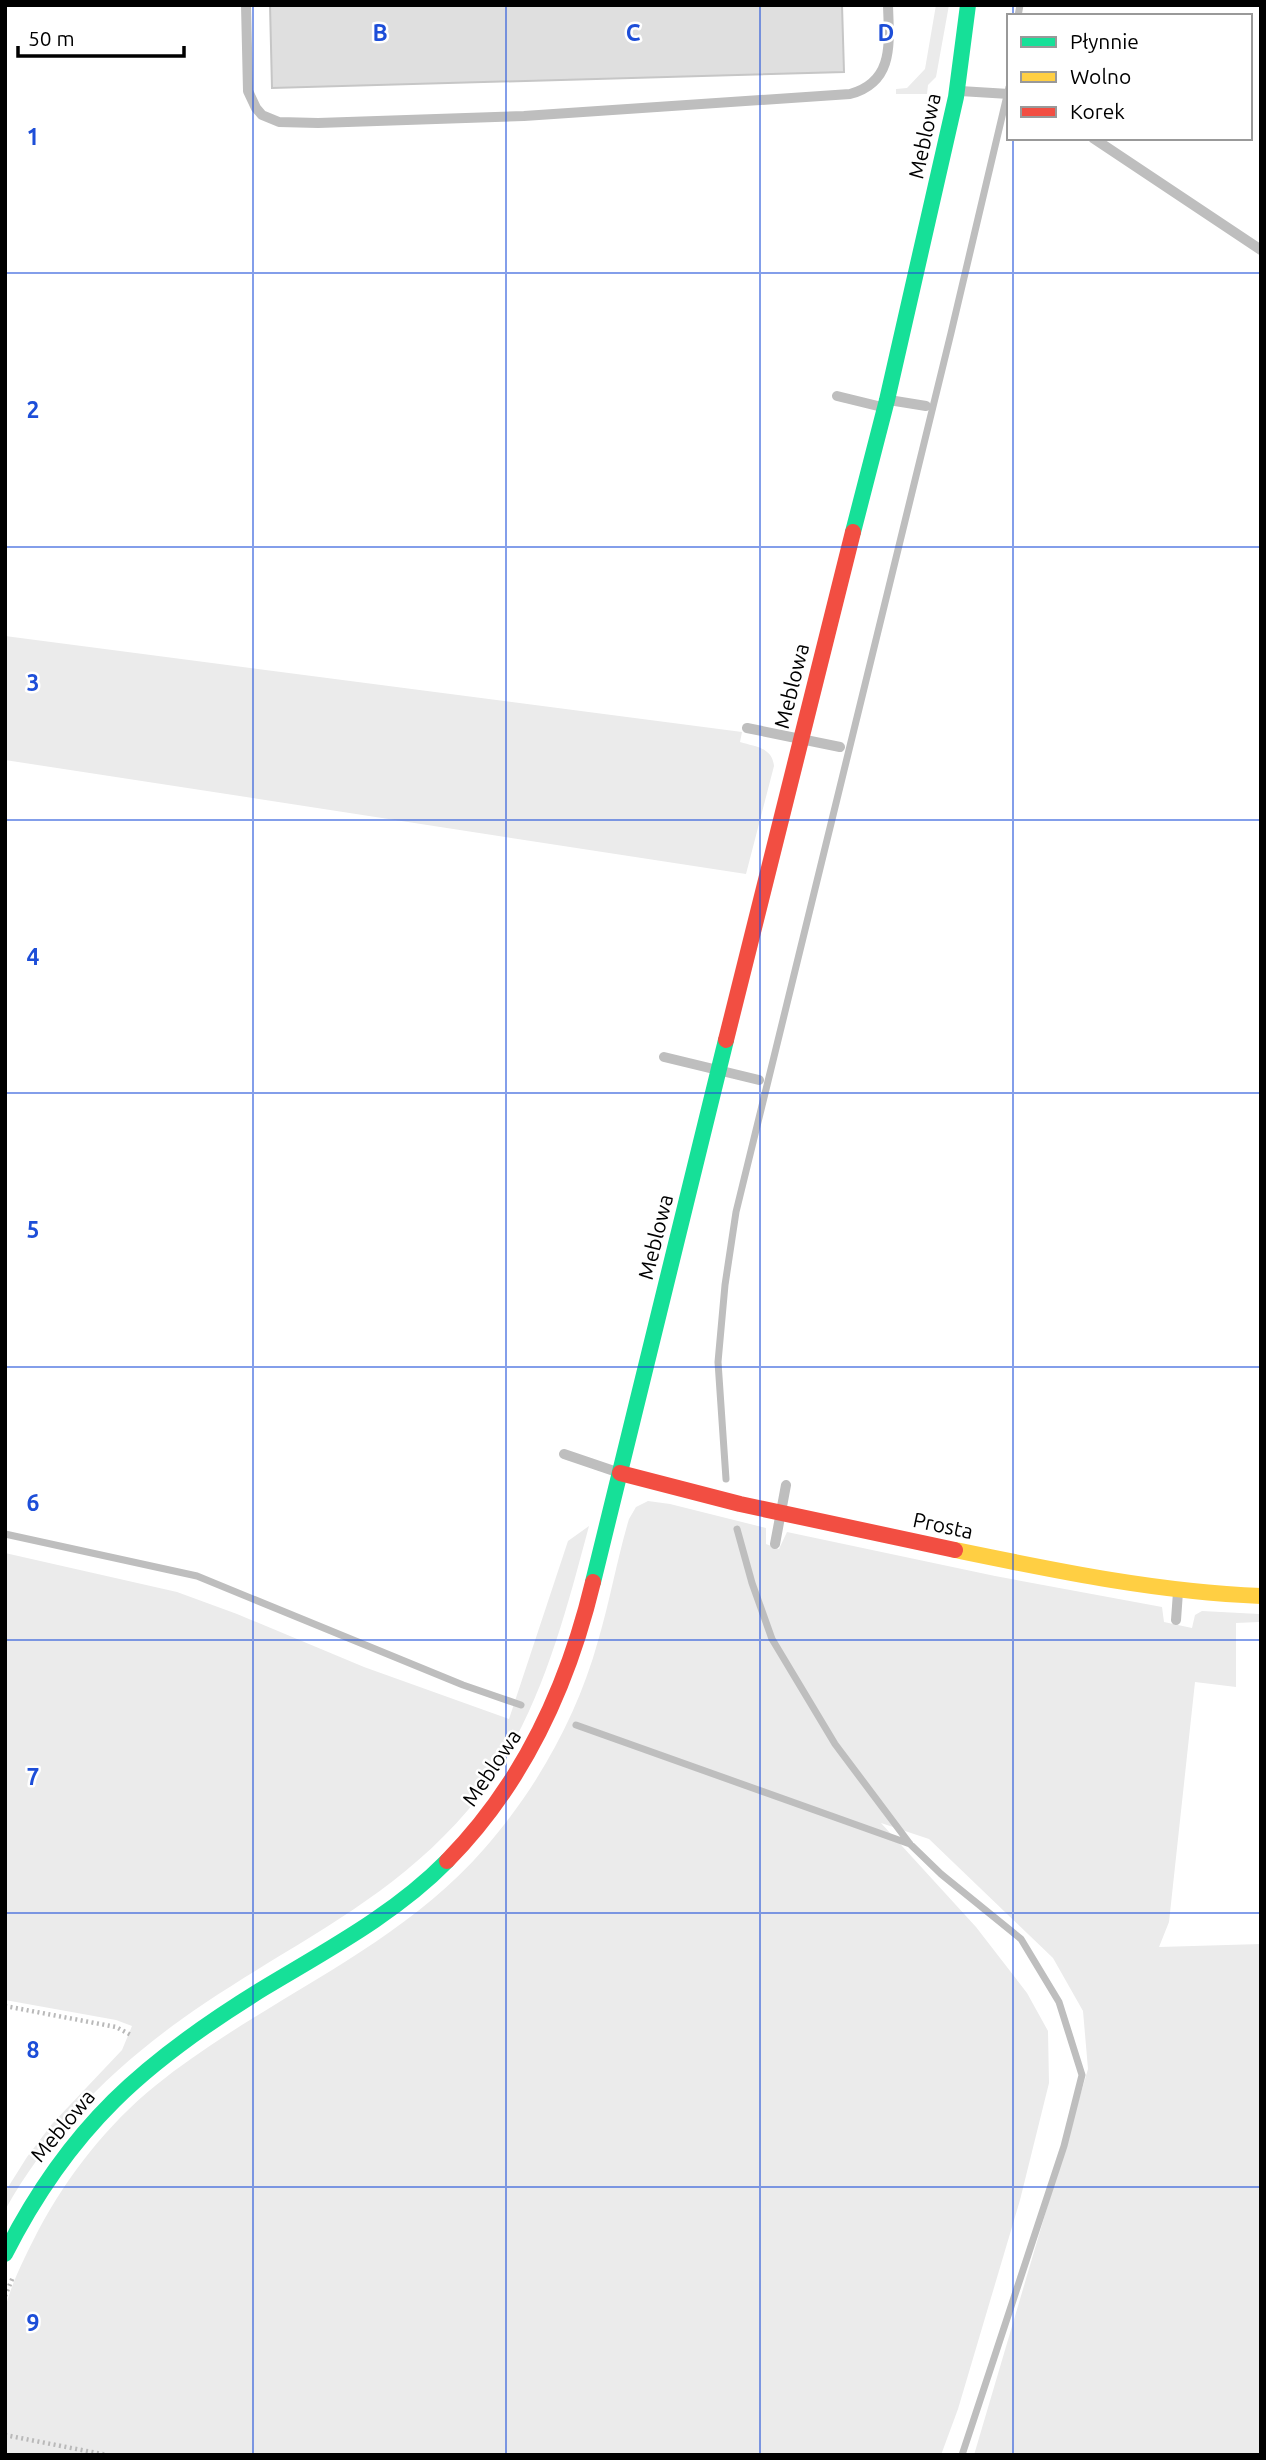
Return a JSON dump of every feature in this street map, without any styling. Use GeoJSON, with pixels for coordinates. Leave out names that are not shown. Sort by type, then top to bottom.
{"type":"FeatureCollection","features":[{"type":"Feature","properties":{"kind":"street","name":"Meblowa"},"geometry":{"type":"LineString","coordinates":[[5,2254],[43,2184],[75,2140],[133,2080],[205,2026],[384,1914],[443,1865],[489,1813],[528,1756],[562,1684],[588,1603],[800,738],[886,403],[957,91],[968,5]]}},
{"type":"Feature","properties":{"kind":"street","name":"Prosta"},"geometry":{"type":"LineString","coordinates":[[620,1472],[680,1490],[780,1513],[1098,1580],[1178,1592],[1261,1596]]}},
{"type":"Feature","properties":{"kind":"lane"},"geometry":{"type":"LineString","coordinates":[[246,5],[248,91],[262,115],[288,123],[524,116],[850,94],[871,85],[884,67],[889,47],[888,5]]}},
{"type":"Feature","properties":{"kind":"lane"},"geometry":{"type":"LineString","coordinates":[[957,91],[1003,93]]}},
{"type":"Feature","properties":{"kind":"lane"},"geometry":{"type":"LineString","coordinates":[[1096,140],[1261,250]]}},
{"type":"Feature","properties":{"kind":"lane"},"geometry":{"type":"LineString","coordinates":[[837,396],[926,406]]}},
{"type":"Feature","properties":{"kind":"lane"},"geometry":{"type":"LineString","coordinates":[[747,728],[840,747]]}},
{"type":"Feature","properties":{"kind":"lane"},"geometry":{"type":"LineString","coordinates":[[664,1057],[759,1080]]}},
{"type":"Feature","properties":{"kind":"lane"},"geometry":{"type":"LineString","coordinates":[[564,1454],[620,1472]]}},
{"type":"Feature","properties":{"kind":"lane"},"geometry":{"type":"LineString","coordinates":[[775,1544],[786,1485]]}},
{"type":"Feature","properties":{"kind":"lane"},"geometry":{"type":"LineString","coordinates":[[1176,1620],[1178,1592]]}},
{"type":"Feature","properties":{"kind":"path"},"geometry":{"type":"LineString","coordinates":[[5,2006],[116,2027],[131,2035]]}},
{"type":"Feature","properties":{"kind":"path"},"geometry":{"type":"LineString","coordinates":[[5,2435],[107,2455]]}},
{"type":"Feature","properties":{"kind":"shaded area"},"geometry":{"type":"Polygon","coordinates":[[[936,5],[949,5],[936,77],[928,85],[927,94],[896,94],[896,89],[907,88],[925,69],[936,5]]]}},
{"type":"Feature","properties":{"kind":"shaded area"},"geometry":{"type":"Polygon","coordinates":[[[5,636],[742,732],[740,742],[767,751],[774,766],[746,874],[5,760],[5,636]]]}},
{"type":"Feature","properties":{"kind":"shaded area"},"geometry":{"type":"Polygon","coordinates":[[[648,1501],[766,1528],[766,1544],[779,1549],[787,1532],[995,1576],[1162,1607],[1164,1622],[1192,1628],[1195,1615],[1202,1611],[1259,1614],[1259,1622],[1236,1623],[1236,1687],[1195,1682],[1169,1922],[1159,1947],[1261,1944],[1261,2455],[974,2455],[1088,2069],[1083,2011],[1053,1958],[929,1839],[881,1823],[976,1927],[1027,1993],[1048,2031],[1049,2083],[1020,2200],[958,2409],[941,2455],[5,2455],[6,2305],[25,2257],[63,2189],[105,2134],[155,2086],[238,2027],[368,1947],[409,1918],[448,1886],[484,1849],[521,1802],[566,1725],[579,1697],[598,1641],[629,1519],[636,1507],[648,1501]]]}},
{"type":"Feature","properties":{"kind":"shaded area"},"geometry":{"type":"Polygon","coordinates":[[[589,1526],[557,1639],[529,1711],[492,1779],[468,1810],[439,1841],[376,1894],[205,2003],[146,2046],[93,2094],[68,2121],[24,2178],[5,2210],[5,2192],[27,2157],[52,2124],[122,2050],[132,2026],[116,2020],[5,2000],[5,1553],[177,1592],[364,1667],[509,1719],[568,1541],[589,1526]]]}},
{"type":"Feature","properties":{"kind":"building"},"geometry":{"type":"Polygon","coordinates":[[[270,5],[842,5],[844,72],[272,88],[270,5]]]}},
{"type":"Feature","properties":{"kind":"waterway"},"geometry":{"type":"LineString","coordinates":[[1018,14],[1020,5]]}},
{"type":"Feature","properties":{"kind":"waterway"},"geometry":{"type":"LineString","coordinates":[[726,1479],[718,1362],[725,1285],[736,1212],[1007,95]]}},
{"type":"Feature","properties":{"kind":"waterway"},"geometry":{"type":"LineString","coordinates":[[737,1529],[772,1639],[835,1744],[910,1844],[941,1874],[1021,1939],[1059,2002],[1082,2075],[1064,2146],[962,2455]]}},
{"type":"Feature","properties":{"kind":"waterway"},"geometry":{"type":"LineString","coordinates":[[5,1534],[197,1576],[463,1685],[521,1705]]}},
{"type":"Feature","properties":{"kind":"waterway"},"geometry":{"type":"LineString","coordinates":[[576,1725],[910,1844]]}},
{"type":"Feature","properties":{"kind":"traffic: fast"},"geometry":{"type":"LineString","coordinates":[[853,532],[887,400],[956,97],[968,5]]}},
{"type":"Feature","properties":{"kind":"traffic: fast"},"geometry":{"type":"LineString","coordinates":[[593,1582],[726,1040]]}},
{"type":"Feature","properties":{"kind":"traffic: fast"},"geometry":{"type":"LineString","coordinates":[[5,2254],[56,2169],[84,2133],[147,2071],[221,2015],[383,1914],[447,1861]]}},
{"type":"Feature","properties":{"kind":"traffic: slow"},"geometry":{"type":"LineString","coordinates":[[955,1550],[1145,1585],[1261,1596]]}},
{"type":"Feature","properties":{"kind":"traffic: jam"},"geometry":{"type":"LineString","coordinates":[[726,1040],[853,532]]}},
{"type":"Feature","properties":{"kind":"traffic: jam"},"geometry":{"type":"LineString","coordinates":[[620,1473],[740,1504],[955,1550]]}},
{"type":"Feature","properties":{"kind":"traffic: jam"},"geometry":{"type":"LineString","coordinates":[[447,1861],[498,1800],[539,1732],[570,1659],[593,1582]]}}]}
